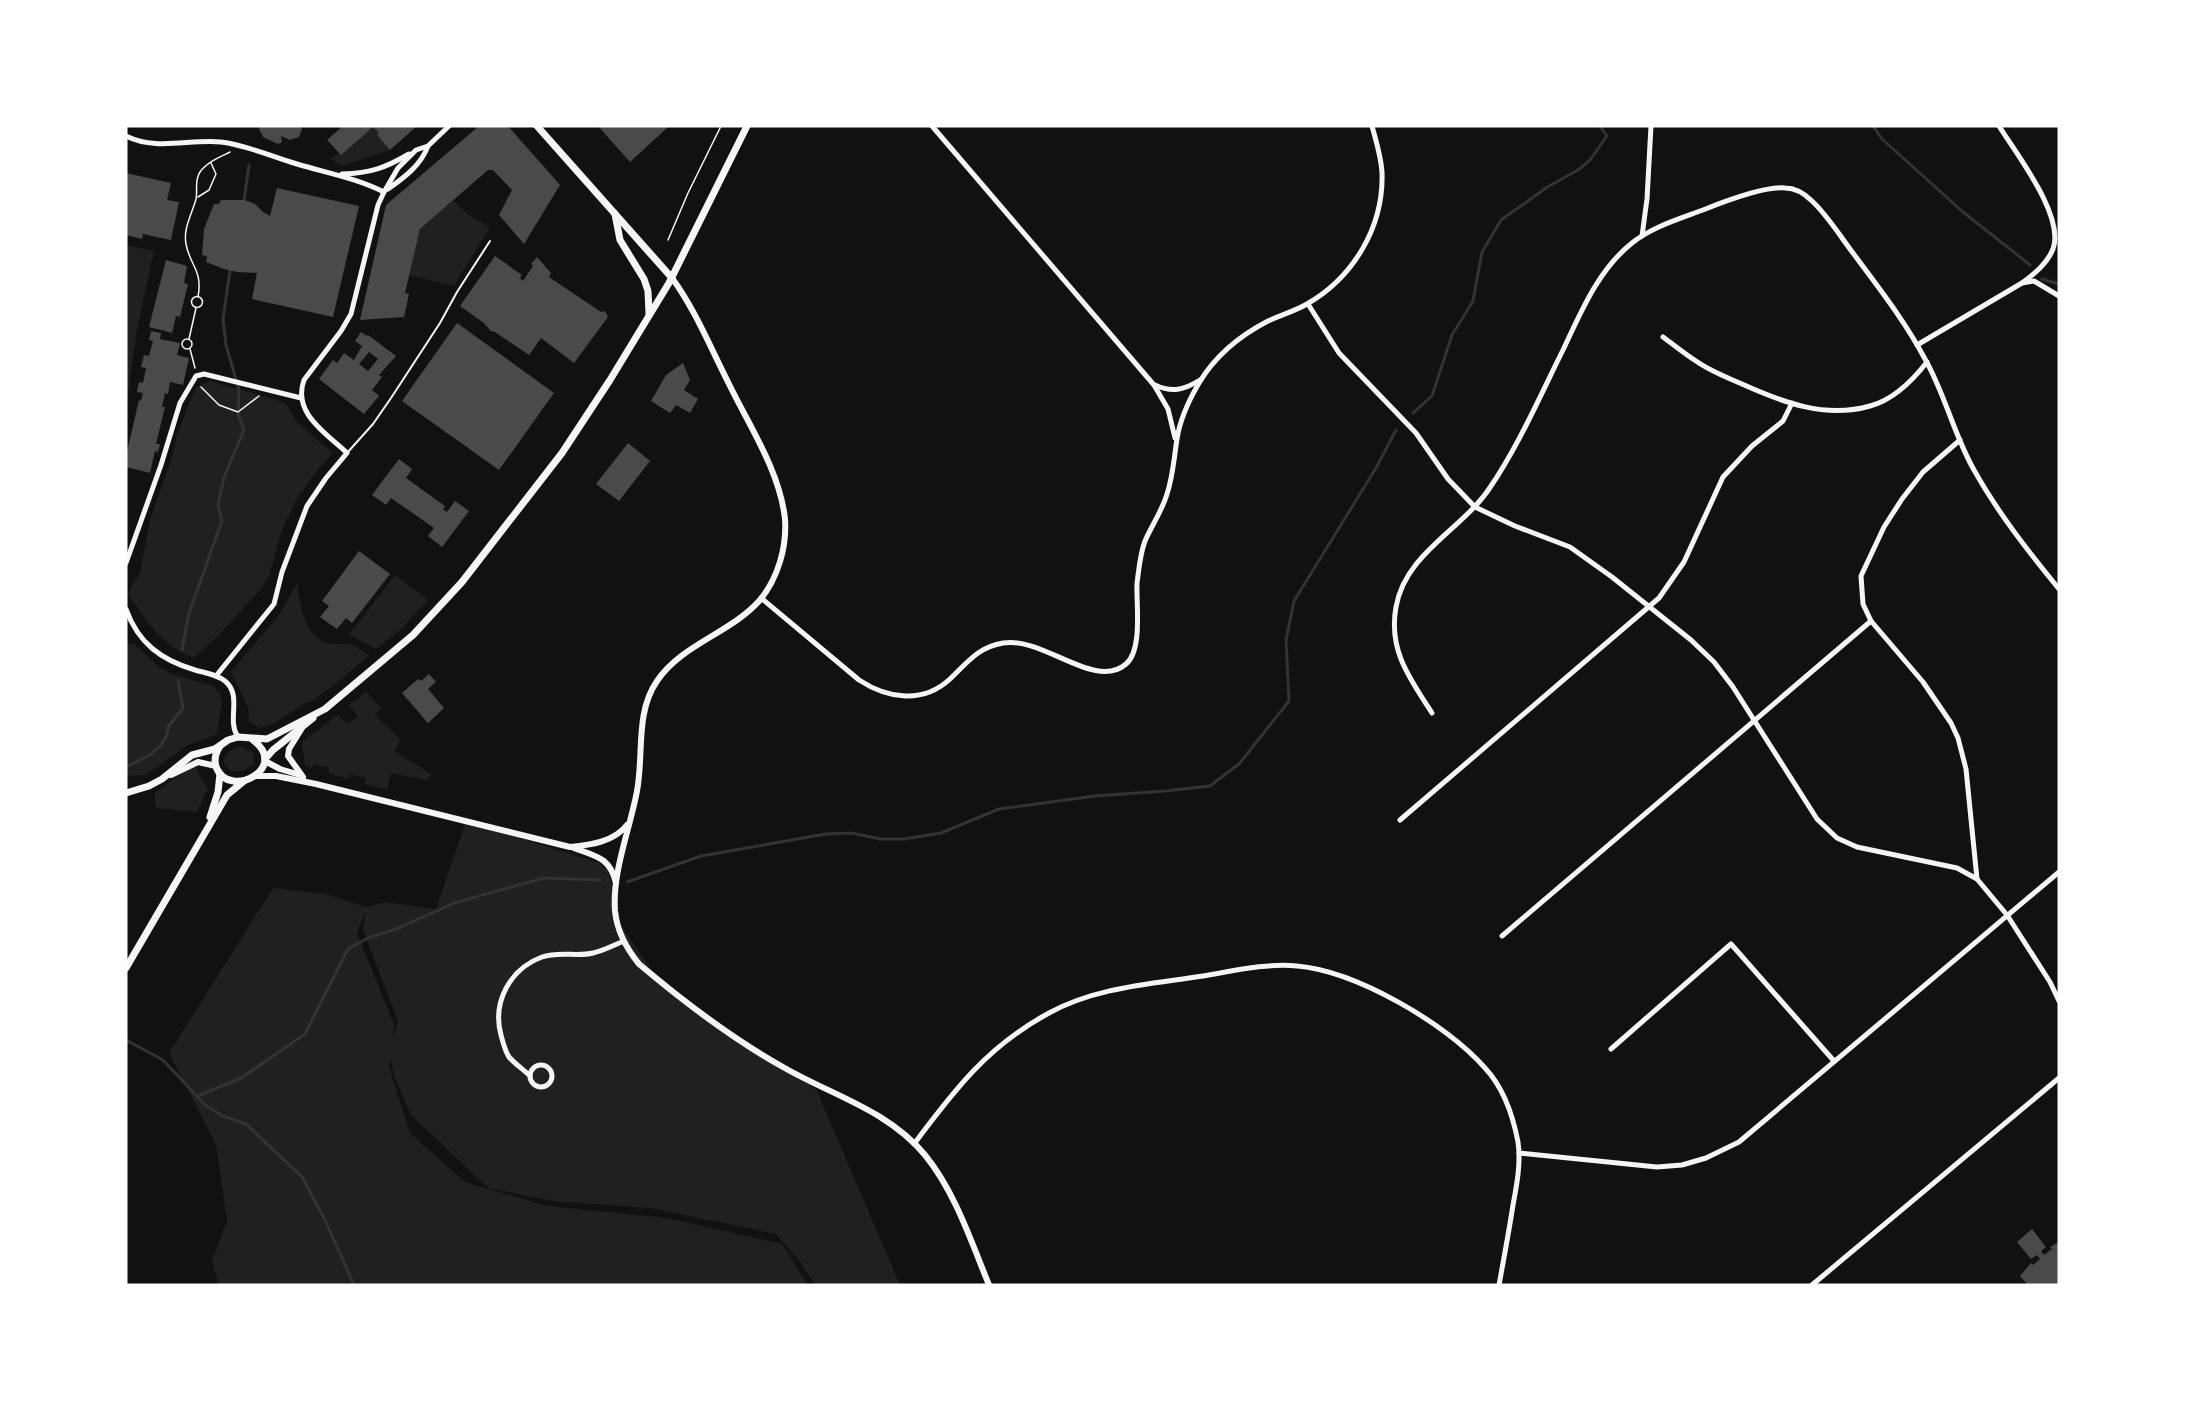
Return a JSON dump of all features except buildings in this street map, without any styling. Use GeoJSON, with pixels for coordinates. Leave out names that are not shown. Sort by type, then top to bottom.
{"type":"FeatureCollection","features":[{"type":"Feature","properties":{"kind":"main road"},"geometry":{"type":"LineString","coordinates":[[537,126],[672,278]]}},
{"type":"Feature","properties":{"kind":"main road"},"geometry":{"type":"LineString","coordinates":[[126,968],[227,795],[255,776],[273,750],[413,635],[445,602],[550,469],[580,427],[672,278],[747,126]]}},
{"type":"Feature","properties":{"kind":"main road"},"geometry":{"type":"LineString","coordinates":[[587,182],[657,262]]}},
{"type":"Feature","properties":{"kind":"main road"},"geometry":{"type":"LineString","coordinates":[[615,214],[620,240],[644,279],[648,291],[649,316]]}},
{"type":"Feature","properties":{"kind":"main road"},"geometry":{"type":"LineString","coordinates":[[205,831],[215,804],[218,770],[215,756],[220,745],[238,737],[261,740],[273,736],[324,709]]}},
{"type":"Feature","properties":{"kind":"main road"},"geometry":{"type":"LineString","coordinates":[[251,738],[261,748],[265,760]]}},
{"type":"Feature","properties":{"kind":"main road"},"geometry":{"type":"LineString","coordinates":[[218,770],[232,781],[246,780]]}},
{"type":"Feature","properties":{"kind":"street"},"geometry":{"type":"LineString","coordinates":[[384,192],[406,176],[423,158],[428,146],[449,126]]}},
{"type":"Feature","properties":{"kind":"street"},"geometry":{"type":"LineString","coordinates":[[932,126],[1154,385],[1172,418],[1176,452]]}},
{"type":"Feature","properties":{"kind":"street"},"geometry":{"type":"LineString","coordinates":[[761,598],[860,680],[870,687],[892,695],[913,697],[934,690],[950,679],[977,652],[1000,643],[1019,642],[1098,672],[1118,669],[1131,659],[1136,645],[1136,601],[1140,561],[1146,541],[1165,502],[1183,416],[1201,379],[1227,349],[1270,320],[1308,304],[1349,269],[1365,246],[1380,202],[1382,169],[1372,126]]}},
{"type":"Feature","properties":{"kind":"street"},"geometry":{"type":"LineString","coordinates":[[1642,236],[1647,198],[1651,126]]}},
{"type":"Feature","properties":{"kind":"street"},"geometry":{"type":"LineString","coordinates":[[1917,345],[2022,283],[2036,272],[2053,249],[2056,232],[2045,199],[1999,126]]}},
{"type":"Feature","properties":{"kind":"street"},"geometry":{"type":"LineString","coordinates":[[126,136],[135,141],[155,145],[207,141],[242,146],[296,164],[338,174],[384,192]]}},
{"type":"Feature","properties":{"kind":"street"},"geometry":{"type":"LineString","coordinates":[[338,174],[378,170],[428,146]]}},
{"type":"Feature","properties":{"kind":"street"},"geometry":{"type":"LineString","coordinates":[[216,675],[274,604],[282,572],[308,506],[326,478],[347,453],[306,414],[301,398],[304,380],[351,314],[378,206],[398,168],[416,150]]}},
{"type":"Feature","properties":{"kind":"street"},"geometry":{"type":"LineString","coordinates":[[1432,713],[1397,653],[1396,608],[1403,585],[1416,564],[1475,507],[1488,490],[1508,458],[1595,286],[1613,261],[1642,236],[1713,206],[1758,192],[1784,187],[1797,190],[1811,199],[1826,217],[1900,317],[1927,362],[1973,469],[1995,504],[2056,580],[2059,589]]}},
{"type":"Feature","properties":{"kind":"street"},"geometry":{"type":"LineString","coordinates":[[672,278],[697,317],[779,491],[784,519],[783,550],[774,576],[761,598],[732,623],[676,660],[656,682],[645,710],[637,790],[628,823],[617,886],[615,909],[624,942],[639,964],[738,1041],[785,1069],[873,1112],[914,1144],[933,1166],[950,1195],[989,1285]]}},
{"type":"Feature","properties":{"kind":"street"},"geometry":{"type":"LineString","coordinates":[[2022,283],[2034,282],[2059,296]]}},
{"type":"Feature","properties":{"kind":"street"},"geometry":{"type":"LineString","coordinates":[[1308,304],[1339,353],[1416,433],[1448,479],[1475,507],[1515,526],[1570,547],[1650,606],[1691,640],[1719,668],[1809,808],[1837,838],[1877,852],[1957,868],[1977,879],[2007,915],[2050,982],[2059,1001]]}},
{"type":"Feature","properties":{"kind":"street"},"geometry":{"type":"LineString","coordinates":[[1663,336],[1710,370],[1773,398],[1831,411],[1871,406],[1899,391],[1918,374],[1927,362]]}},
{"type":"Feature","properties":{"kind":"street"},"geometry":{"type":"LineString","coordinates":[[126,563],[161,465],[180,403],[195,378],[204,374],[301,398]]}},
{"type":"Feature","properties":{"kind":"street"},"geometry":{"type":"LineString","coordinates":[[1154,385],[1169,390],[1179,390],[1201,379]]}},
{"type":"Feature","properties":{"kind":"street"},"geometry":{"type":"LineString","coordinates":[[1400,820],[1665,591],[1684,562],[1723,477],[1752,446],[1783,421],[1792,403]]}},
{"type":"Feature","properties":{"kind":"street"},"geometry":{"type":"LineString","coordinates":[[1959,440],[1929,466],[1893,513],[1868,558],[1861,576],[1861,588],[1863,604],[1871,621],[1899,651],[1936,700],[1958,738],[1966,769],[1977,879]]}},
{"type":"Feature","properties":{"kind":"street"},"geometry":{"type":"LineString","coordinates":[[126,609],[130,621],[142,637],[164,659],[216,675],[226,682],[234,696],[234,726],[238,737]]}},
{"type":"Feature","properties":{"kind":"street"},"geometry":{"type":"LineString","coordinates":[[1502,936],[1871,621]]}},
{"type":"Feature","properties":{"kind":"street"},"geometry":{"type":"LineString","coordinates":[[303,777],[288,756],[289,748],[304,726]]}},
{"type":"Feature","properties":{"kind":"street"},"geometry":{"type":"LineString","coordinates":[[162,779],[186,758],[220,745]]}},
{"type":"Feature","properties":{"kind":"street"},"geometry":{"type":"LineString","coordinates":[[265,760],[316,784]]}},
{"type":"Feature","properties":{"kind":"street"},"geometry":{"type":"LineString","coordinates":[[126,793],[149,786],[198,762],[218,770]]}},
{"type":"Feature","properties":{"kind":"street"},"geometry":{"type":"LineString","coordinates":[[255,776],[276,776],[316,784],[570,847],[607,862],[615,876],[617,886]]}},
{"type":"Feature","properties":{"kind":"street"},"geometry":{"type":"LineString","coordinates":[[570,847],[607,839],[624,829],[628,823]]}},
{"type":"Feature","properties":{"kind":"street"},"geometry":{"type":"LineString","coordinates":[[1519,1153],[1647,1166],[1683,1165],[1706,1158],[1739,1142],[2059,872]]}},
{"type":"Feature","properties":{"kind":"street"},"geometry":{"type":"LineString","coordinates":[[530,1076],[533,1068],[543,1065],[550,1068],[552,1076],[548,1085],[541,1087],[535,1085],[530,1076],[508,1056],[499,1026],[499,1005],[505,989],[516,973],[527,963],[545,956],[592,953],[624,942]]}},
{"type":"Feature","properties":{"kind":"street"},"geometry":{"type":"LineString","coordinates":[[1611,1049],[1731,944],[1834,1061]]}},
{"type":"Feature","properties":{"kind":"street"},"geometry":{"type":"LineString","coordinates":[[914,1144],[949,1097],[985,1057],[1029,1024],[1061,1007],[1086,997],[1121,989],[1251,968],[1296,965],[1322,970],[1367,986],[1449,1034],[1486,1068],[1498,1087],[1511,1118],[1519,1153],[1517,1183],[1499,1285]]}},
{"type":"Feature","properties":{"kind":"street"},"geometry":{"type":"LineString","coordinates":[[1812,1285],[2059,1078]]}},
{"type":"Feature","properties":{"kind":"lane"},"geometry":{"type":"LineString","coordinates":[[347,453],[373,424],[391,398],[441,323],[457,292],[490,241]]}},
{"type":"Feature","properties":{"kind":"path"},"geometry":{"type":"LineString","coordinates":[[668,240],[721,126]]}},
{"type":"Feature","properties":{"kind":"path"},"geometry":{"type":"LineString","coordinates":[[189,339],[196,308],[202,304],[202,300],[198,297],[199,276],[186,247],[185,237],[196,198],[197,178],[210,163],[242,146]]}},
{"type":"Feature","properties":{"kind":"path"},"geometry":{"type":"LineString","coordinates":[[196,198],[209,190],[216,174],[210,163]]}},
{"type":"Feature","properties":{"kind":"path"},"geometry":{"type":"LineString","coordinates":[[196,308],[192,301],[198,297]]}},
{"type":"Feature","properties":{"kind":"path"},"geometry":{"type":"LineString","coordinates":[[189,339],[185,339],[182,344],[186,349],[190,348]]}},
{"type":"Feature","properties":{"kind":"path"},"geometry":{"type":"LineString","coordinates":[[189,339],[193,343],[190,348],[195,378],[219,405],[238,412],[270,390]]}},
{"type":"Feature","properties":{"kind":"shaded area"},"geometry":{"type":"Polygon","coordinates":[[[373,127],[390,150],[341,166],[331,159],[373,127]]]}},
{"type":"Feature","properties":{"kind":"shaded area"},"geometry":{"type":"Polygon","coordinates":[[[453,201],[469,215],[490,227],[454,286],[409,275],[420,229],[453,201]]]}},
{"type":"Feature","properties":{"kind":"shaded area"},"geometry":{"type":"Polygon","coordinates":[[[126,245],[154,251],[137,329],[126,408],[126,245]]]}},
{"type":"Feature","properties":{"kind":"shaded area"},"geometry":{"type":"Polygon","coordinates":[[[210,381],[287,405],[296,421],[333,453],[298,497],[282,530],[269,576],[261,589],[219,635],[194,658],[164,640],[142,615],[129,595],[140,573],[150,520],[172,457],[177,434],[196,387],[210,381]]]}},
{"type":"Feature","properties":{"kind":"shaded area"},"geometry":{"type":"Polygon","coordinates":[[[395,575],[428,600],[401,629],[376,649],[349,635],[395,575]]]}},
{"type":"Feature","properties":{"kind":"shaded area"},"geometry":{"type":"Polygon","coordinates":[[[297,583],[305,619],[313,633],[328,643],[352,645],[369,655],[311,702],[273,724],[259,728],[249,721],[248,707],[231,672],[279,615],[297,583]]]}},
{"type":"Feature","properties":{"kind":"shaded area"},"geometry":{"type":"Polygon","coordinates":[[[126,643],[134,644],[159,667],[173,674],[213,686],[220,693],[222,701],[217,733],[188,745],[146,775],[126,776],[126,643]]]}},
{"type":"Feature","properties":{"kind":"shaded area"},"geometry":{"type":"Polygon","coordinates":[[[366,692],[381,708],[375,715],[401,740],[394,751],[431,774],[426,780],[391,773],[387,790],[365,784],[366,778],[350,774],[348,779],[328,773],[329,768],[313,764],[312,768],[305,765],[303,741],[338,715],[347,724],[358,716],[349,705],[366,692]]]}},
{"type":"Feature","properties":{"kind":"shaded area"},"geometry":{"type":"Polygon","coordinates":[[[241,747],[254,753],[254,764],[243,771],[231,771],[224,764],[225,757],[231,750],[241,747]]]}},
{"type":"Feature","properties":{"kind":"shaded area"},"geometry":{"type":"Polygon","coordinates":[[[197,767],[200,777],[208,788],[197,812],[156,808],[154,793],[180,775],[197,767]]]}},
{"type":"Feature","properties":{"kind":"shaded area"},"geometry":{"type":"Polygon","coordinates":[[[466,821],[599,863],[608,871],[620,924],[650,968],[723,1033],[816,1089],[900,1285],[815,1285],[801,1263],[776,1234],[651,1208],[553,1201],[488,1188],[411,1115],[395,1078],[390,1058],[389,1067],[410,1133],[465,1182],[547,1206],[667,1218],[782,1244],[808,1285],[219,1285],[212,1261],[227,1221],[216,1145],[169,1053],[273,888],[326,894],[366,907],[385,902],[436,909],[466,821]],[[365,912],[357,933],[394,1024],[393,1039],[398,1021],[363,930],[365,912]]]}},
{"type":"Feature","properties":{"kind":"waterway"},"geometry":{"type":"LineString","coordinates":[[1413,413],[1432,396],[1452,335],[1473,301],[1482,252],[1501,220],[1590,160],[1607,136],[1600,126]]}},
{"type":"Feature","properties":{"kind":"waterway"},"geometry":{"type":"LineString","coordinates":[[1873,126],[1882,139],[1963,212],[2030,265]]}},
{"type":"Feature","properties":{"kind":"waterway"},"geometry":{"type":"LineString","coordinates":[[244,200],[249,165]]}},
{"type":"Feature","properties":{"kind":"waterway"},"geometry":{"type":"LineString","coordinates":[[182,650],[189,613],[222,521],[218,505],[224,477],[244,430],[238,414],[239,390],[226,345],[223,319],[230,271]]}},
{"type":"Feature","properties":{"kind":"waterway"},"geometry":{"type":"LineString","coordinates":[[2042,279],[2059,284]]}},
{"type":"Feature","properties":{"kind":"waterway"},"geometry":{"type":"LineString","coordinates":[[627,882],[701,856],[826,834],[851,833],[880,839],[904,839],[941,833],[999,809],[1095,796],[1210,786],[1239,764],[1289,701],[1286,640],[1294,601],[1376,468],[1396,430]]}},
{"type":"Feature","properties":{"kind":"waterway"},"geometry":{"type":"LineString","coordinates":[[126,767],[150,755],[162,744],[168,727],[183,708],[178,681]]}},
{"type":"Feature","properties":{"kind":"waterway"},"geometry":{"type":"LineString","coordinates":[[198,1096],[241,1078],[305,1034],[348,949],[368,938],[399,928],[454,903],[544,878],[600,880]]}},
{"type":"Feature","properties":{"kind":"waterway"},"geometry":{"type":"LineString","coordinates":[[126,1040],[163,1060],[205,1105],[223,1116],[246,1124],[302,1177],[325,1220],[354,1285]]}}]}
